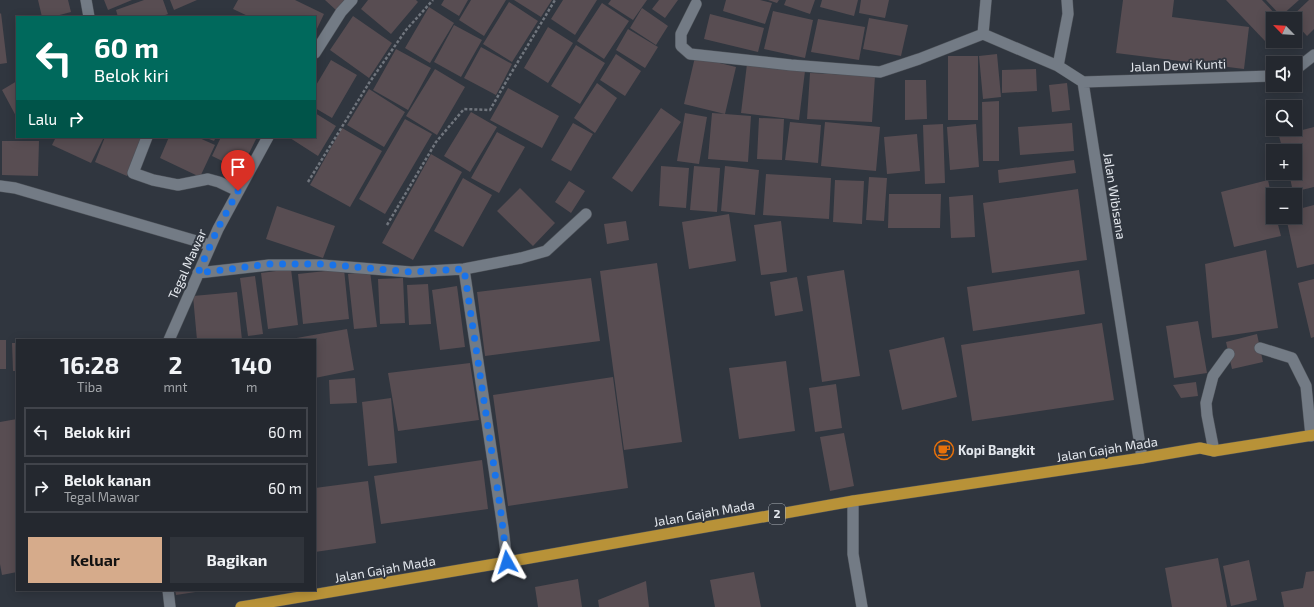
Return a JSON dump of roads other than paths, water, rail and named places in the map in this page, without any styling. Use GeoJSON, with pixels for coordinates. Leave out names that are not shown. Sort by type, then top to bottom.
{"type":"FeatureCollection","features":[{"type":"Feature","properties":{"kind":"highway","name":"Jalan Gajah Mada"},"geometry":{"type":"LineString","coordinates":[[241,607],[853,501],[1200,448],[1214,451],[1313,435]]}},
{"type":"Feature","properties":{"kind":"street"},"geometry":{"type":"LineString","coordinates":[[86,0],[89,16]]}},
{"type":"Feature","properties":{"kind":"street"},"geometry":{"type":"LineString","coordinates":[[316,51],[341,12],[352,0]]}},
{"type":"Feature","properties":{"kind":"street"},"geometry":{"type":"LineString","coordinates":[[983,34],[986,0]]}},
{"type":"Feature","properties":{"kind":"street"},"geometry":{"type":"LineString","coordinates":[[1058,66],[1068,14],[1067,0]]}},
{"type":"Feature","properties":{"kind":"street"},"geometry":{"type":"LineString","coordinates":[[696,4],[681,34],[681,46],[690,54],[791,65],[880,72],[919,59],[983,34],[1058,66],[1083,82]]}},
{"type":"Feature","properties":{"kind":"street"},"geometry":{"type":"LineString","coordinates":[[1302,64],[1314,55]]}},
{"type":"Feature","properties":{"kind":"street","name":"Jalan Dewi Kunti"},"geometry":{"type":"LineString","coordinates":[[1083,82],[1266,76]]}},
{"type":"Feature","properties":{"kind":"street","name":"Jalan Wibisana"},"geometry":{"type":"LineString","coordinates":[[1083,82],[1142,458]]}},
{"type":"Feature","properties":{"kind":"street"},"geometry":{"type":"LineString","coordinates":[[147,138],[133,173],[153,180],[178,185],[208,179],[219,182],[238,191]]}},
{"type":"Feature","properties":{"kind":"street","name":"Tegal Mawar"},"geometry":{"type":"LineString","coordinates":[[169,339],[210,245],[267,138]]}},
{"type":"Feature","properties":{"kind":"street"},"geometry":{"type":"LineString","coordinates":[[0,186],[15,188],[210,245]]}},
{"type":"Feature","properties":{"kind":"street"},"geometry":{"type":"LineString","coordinates":[[198,273],[269,264],[322,264],[411,272],[464,269],[521,258],[546,251],[586,214]]}},
{"type":"Feature","properties":{"kind":"street"},"geometry":{"type":"LineString","coordinates":[[464,269],[507,562]]}},
{"type":"Feature","properties":{"kind":"street"},"geometry":{"type":"LineString","coordinates":[[1260,348],[1292,358],[1306,386],[1313,435]]}},
{"type":"Feature","properties":{"kind":"street"},"geometry":{"type":"LineString","coordinates":[[1214,451],[1206,403],[1213,376],[1229,354]]}},
{"type":"Feature","properties":{"kind":"street"},"geometry":{"type":"LineString","coordinates":[[853,501],[853,554],[862,607]]}},
{"type":"Feature","properties":{"kind":"street"},"geometry":{"type":"LineString","coordinates":[[168,591],[170,607]]}},
{"type":"Feature","properties":{"kind":"place","name":"Kopi Bangkit"},"geometry":{"type":"Point","coordinates":[944,450]}}]}
